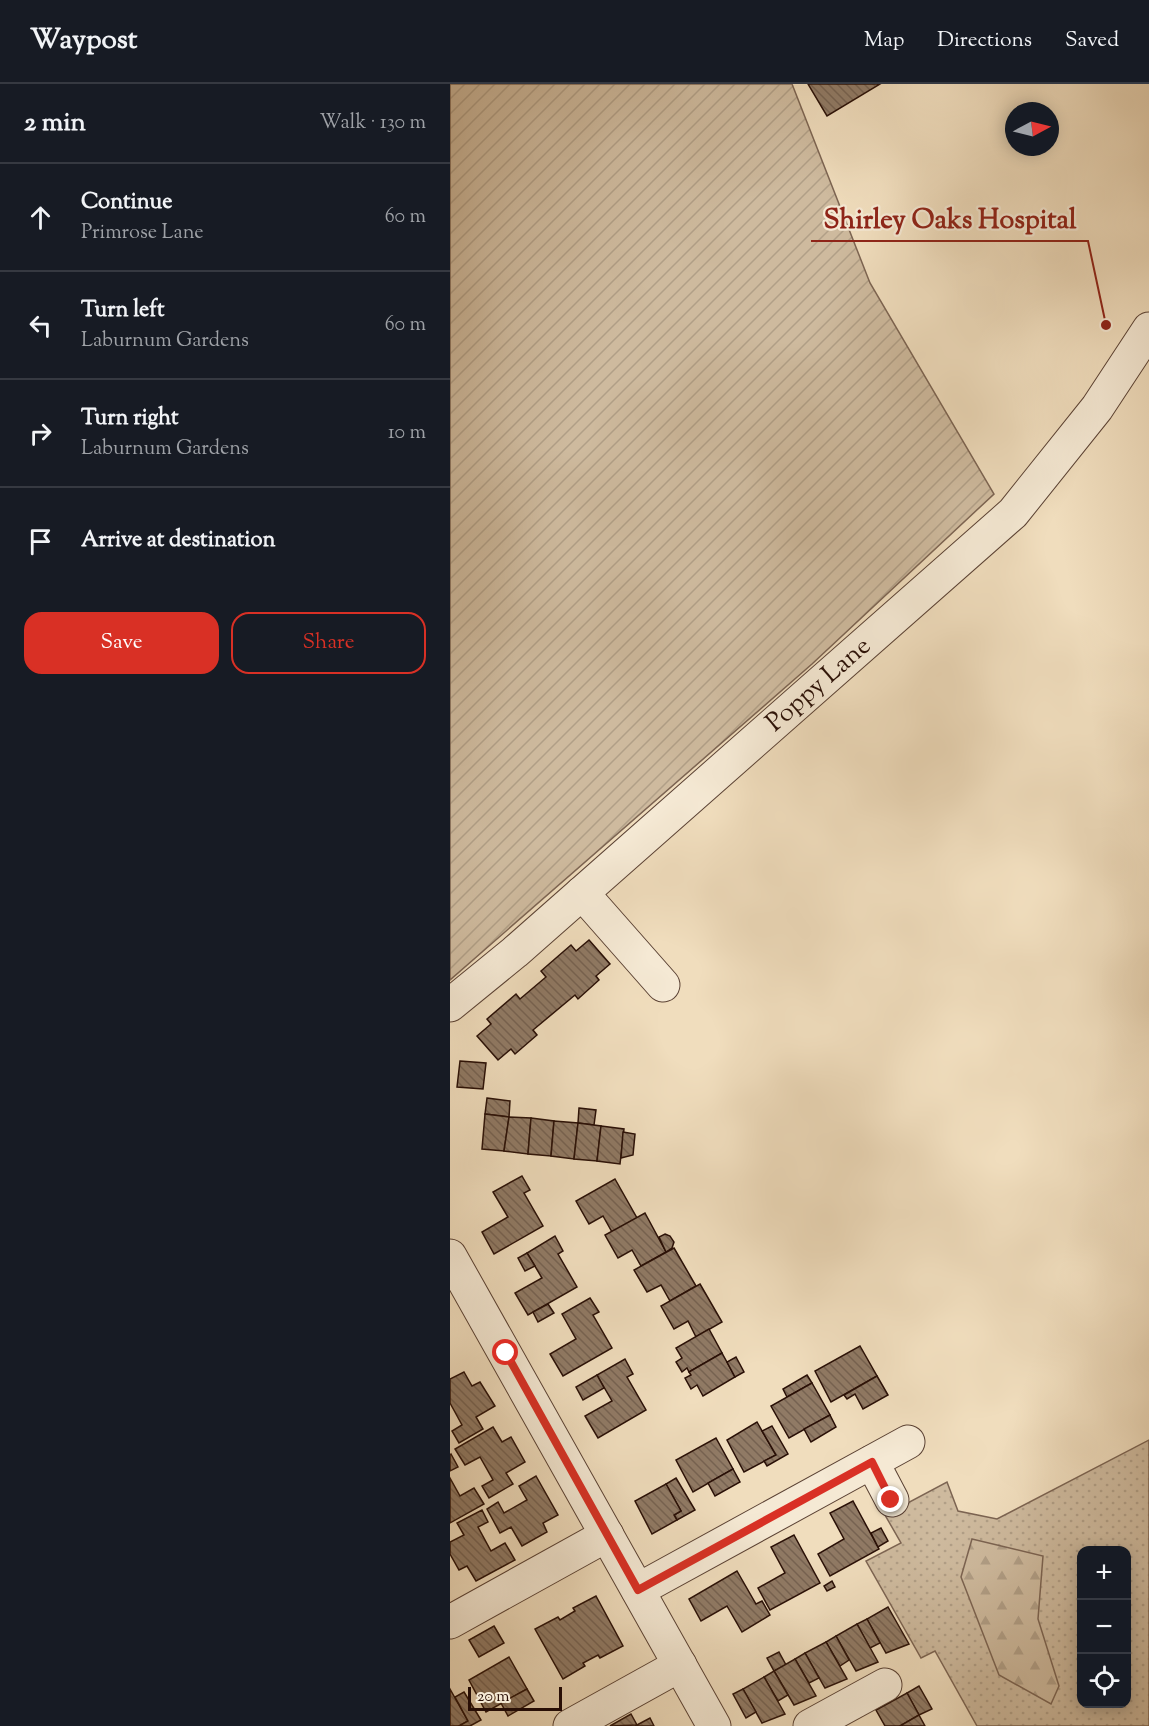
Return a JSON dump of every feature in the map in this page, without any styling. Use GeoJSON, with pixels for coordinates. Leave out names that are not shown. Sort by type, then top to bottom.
{"type":"FeatureCollection","features":[{"type":"Feature","properties":{"kind":"street","name":"Poppy Lane"},"geometry":{"type":"LineString","coordinates":[[450,1005],[582,893],[1013,513],[1097,408],[1149,329]]}},
{"type":"Feature","properties":{"kind":"street"},"geometry":{"type":"LineString","coordinates":[[582,893],[663,985]]}},
{"type":"Feature","properties":{"kind":"street"},"geometry":{"type":"LineString","coordinates":[[450,1256],[714,1726]]}},
{"type":"Feature","properties":{"kind":"street"},"geometry":{"type":"LineString","coordinates":[[638,1590],[908,1442]]}},
{"type":"Feature","properties":{"kind":"street"},"geometry":{"type":"LineString","coordinates":[[872,1462],[891,1500]]}},
{"type":"Feature","properties":{"kind":"street"},"geometry":{"type":"LineString","coordinates":[[454,1610],[607,1535]]}},
{"type":"Feature","properties":{"kind":"street"},"geometry":{"type":"LineString","coordinates":[[570,1726],[680,1665]]}},
{"type":"Feature","properties":{"kind":"street"},"geometry":{"type":"LineString","coordinates":[[824,1723],[885,1684]]}},
{"type":"Feature","properties":{"kind":"green space"},"geometry":{"type":"Polygon","coordinates":[[[450,84],[792,84],[870,283],[994,494],[812,664],[450,980],[450,84]]]}},
{"type":"Feature","properties":{"kind":"green space"},"geometry":{"type":"Polygon","coordinates":[[[1149,1440],[1149,1726],[977,1726],[935,1651],[921,1658],[866,1561],[901,1543],[885,1515],[947,1482],[958,1511],[997,1519],[1149,1440]]]}},
{"type":"Feature","properties":{"kind":"green space"},"geometry":{"type":"Polygon","coordinates":[[[972,1539],[1043,1556],[1038,1619],[1059,1686],[1051,1704],[999,1675],[961,1577],[972,1539]]]}},
{"type":"Feature","properties":{"kind":"building"},"geometry":{"type":"Polygon","coordinates":[[[808,84],[880,84],[827,116],[808,84]]]}},
{"type":"Feature","properties":{"kind":"building"},"geometry":{"type":"Polygon","coordinates":[[[589,940],[610,964],[596,976],[599,980],[578,999],[575,995],[533,1030],[537,1035],[515,1054],[511,1049],[498,1060],[477,1036],[491,1024],[487,1019],[516,994],[520,999],[546,977],[541,971],[571,945],[576,951],[589,940]]]}},
{"type":"Feature","properties":{"kind":"building"},"geometry":{"type":"Polygon","coordinates":[[[460,1061],[486,1063],[483,1089],[457,1087],[460,1061]]]}},
{"type":"Feature","properties":{"kind":"building"},"geometry":{"type":"Polygon","coordinates":[[[487,1098],[510,1101],[509,1117],[485,1114],[487,1098]]]}},
{"type":"Feature","properties":{"kind":"building"},"geometry":{"type":"Polygon","coordinates":[[[579,1108],[596,1110],[594,1125],[578,1123],[579,1108]]]}},
{"type":"Feature","properties":{"kind":"building"},"geometry":{"type":"Polygon","coordinates":[[[485,1114],[509,1117],[504,1151],[482,1149],[485,1114]]]}},
{"type":"Feature","properties":{"kind":"building"},"geometry":{"type":"Polygon","coordinates":[[[509,1117],[531,1118],[528,1154],[504,1151],[509,1117]]]}},
{"type":"Feature","properties":{"kind":"building"},"geometry":{"type":"Polygon","coordinates":[[[531,1118],[554,1121],[551,1156],[528,1154],[531,1118]]]}},
{"type":"Feature","properties":{"kind":"building"},"geometry":{"type":"Polygon","coordinates":[[[554,1121],[578,1123],[574,1159],[551,1156],[554,1121]]]}},
{"type":"Feature","properties":{"kind":"building"},"geometry":{"type":"Polygon","coordinates":[[[578,1123],[601,1126],[597,1161],[574,1159],[578,1123]]]}},
{"type":"Feature","properties":{"kind":"building"},"geometry":{"type":"Polygon","coordinates":[[[601,1126],[624,1129],[620,1164],[597,1161],[601,1126]]]}},
{"type":"Feature","properties":{"kind":"building"},"geometry":{"type":"Polygon","coordinates":[[[623,1132],[635,1134],[633,1155],[621,1158],[623,1132]]]}},
{"type":"Feature","properties":{"kind":"building"},"geometry":{"type":"Polygon","coordinates":[[[522,1176],[530,1190],[524,1193],[543,1226],[494,1254],[482,1232],[508,1217],[493,1192],[522,1176]]]}},
{"type":"Feature","properties":{"kind":"building"},"geometry":{"type":"Polygon","coordinates":[[[615,1179],[637,1218],[612,1232],[603,1216],[589,1224],[576,1201],[615,1179]]]}},
{"type":"Feature","properties":{"kind":"building"},"geometry":{"type":"Polygon","coordinates":[[[645,1213],[666,1252],[641,1266],[632,1250],[618,1258],[605,1235],[645,1213]]]}},
{"type":"Feature","properties":{"kind":"building"},"geometry":{"type":"Polygon","coordinates":[[[665,1234],[670,1236],[674,1242],[672,1248],[666,1252],[659,1237],[665,1234]]]}},
{"type":"Feature","properties":{"kind":"building"},"geometry":{"type":"Polygon","coordinates":[[[555,1236],[563,1251],[558,1254],[577,1287],[528,1315],[515,1293],[542,1278],[527,1253],[555,1236]]]}},
{"type":"Feature","properties":{"kind":"building"},"geometry":{"type":"Polygon","coordinates":[[[674,1248],[696,1286],[670,1301],[661,1285],[647,1292],[634,1270],[674,1248]]]}},
{"type":"Feature","properties":{"kind":"building"},"geometry":{"type":"Polygon","coordinates":[[[527,1253],[535,1266],[525,1271],[518,1258],[527,1253]]]}},
{"type":"Feature","properties":{"kind":"building"},"geometry":{"type":"Polygon","coordinates":[[[700,1284],[722,1322],[696,1337],[688,1321],[674,1329],[661,1306],[700,1284]]]}},
{"type":"Feature","properties":{"kind":"building"},"geometry":{"type":"Polygon","coordinates":[[[590,1298],[599,1312],[593,1315],[612,1348],[563,1376],[550,1354],[576,1339],[562,1314],[590,1298]]]}},
{"type":"Feature","properties":{"kind":"building"},"geometry":{"type":"Polygon","coordinates":[[[548,1304],[554,1313],[538,1322],[533,1312],[548,1304]]]}},
{"type":"Feature","properties":{"kind":"building"},"geometry":{"type":"Polygon","coordinates":[[[709,1329],[722,1353],[689,1372],[687,1368],[682,1372],[676,1362],[682,1358],[676,1348],[709,1329]]]}},
{"type":"Feature","properties":{"kind":"building"},"geometry":{"type":"Polygon","coordinates":[[[860,1346],[877,1376],[831,1402],[815,1371],[860,1346]]]}},
{"type":"Feature","properties":{"kind":"building"},"geometry":{"type":"Polygon","coordinates":[[[722,1353],[735,1377],[703,1396],[697,1385],[691,1389],[685,1378],[691,1375],[689,1372],[722,1353]]]}},
{"type":"Feature","properties":{"kind":"building"},"geometry":{"type":"Polygon","coordinates":[[[736,1357],[744,1372],[735,1377],[727,1362],[736,1357]]]}},
{"type":"Feature","properties":{"kind":"building"},"geometry":{"type":"Polygon","coordinates":[[[625,1359],[633,1374],[627,1377],[646,1410],[598,1438],[585,1416],[612,1401],[597,1375],[625,1359]]]}},
{"type":"Feature","properties":{"kind":"building"},"geometry":{"type":"Polygon","coordinates":[[[464,1372],[472,1386],[480,1382],[495,1406],[476,1417],[483,1429],[459,1443],[452,1431],[462,1425],[450,1403],[450,1379],[464,1372]]]}},
{"type":"Feature","properties":{"kind":"building"},"geometry":{"type":"Polygon","coordinates":[[[597,1375],[604,1388],[583,1400],[576,1387],[597,1375]]]}},
{"type":"Feature","properties":{"kind":"building"},"geometry":{"type":"Polygon","coordinates":[[[807,1375],[812,1383],[787,1397],[783,1389],[807,1375]]]}},
{"type":"Feature","properties":{"kind":"building"},"geometry":{"type":"Polygon","coordinates":[[[877,1376],[888,1395],[863,1409],[855,1394],[847,1399],[844,1395],[877,1376]]]}},
{"type":"Feature","properties":{"kind":"building"},"geometry":{"type":"Polygon","coordinates":[[[812,1383],[830,1415],[789,1438],[771,1406],[812,1383]]]}},
{"type":"Feature","properties":{"kind":"building"},"geometry":{"type":"Polygon","coordinates":[[[830,1415],[836,1427],[811,1442],[804,1429],[830,1415]]]}},
{"type":"Feature","properties":{"kind":"building"},"geometry":{"type":"Polygon","coordinates":[[[757,1422],[776,1455],[744,1472],[727,1440],[757,1422]]]}},
{"type":"Feature","properties":{"kind":"building"},"geometry":{"type":"Polygon","coordinates":[[[772,1426],[788,1454],[767,1466],[764,1461],[776,1455],[762,1431],[772,1426]]]}},
{"type":"Feature","properties":{"kind":"building"},"geometry":{"type":"Polygon","coordinates":[[[493,1427],[502,1442],[511,1437],[525,1462],[506,1473],[513,1484],[489,1498],[482,1486],[493,1480],[480,1457],[465,1465],[455,1449],[493,1427]]]}},
{"type":"Feature","properties":{"kind":"building"},"geometry":{"type":"Polygon","coordinates":[[[716,1438],[733,1469],[693,1492],[676,1460],[716,1438]]]}},
{"type":"Feature","properties":{"kind":"building"},"geometry":{"type":"Polygon","coordinates":[[[450,1455],[458,1467],[450,1471],[450,1455]]]}},
{"type":"Feature","properties":{"kind":"building"},"geometry":{"type":"Polygon","coordinates":[[[733,1469],[740,1482],[715,1496],[708,1483],[733,1469]]]}},
{"type":"Feature","properties":{"kind":"building"},"geometry":{"type":"Polygon","coordinates":[[[536,1476],[558,1515],[543,1523],[547,1532],[522,1546],[511,1527],[500,1533],[487,1509],[498,1502],[504,1513],[527,1500],[519,1486],[536,1476]]]}},
{"type":"Feature","properties":{"kind":"building"},"geometry":{"type":"Polygon","coordinates":[[[450,1478],[460,1496],[474,1488],[484,1504],[450,1523],[450,1478]]]}},
{"type":"Feature","properties":{"kind":"building"},"geometry":{"type":"Polygon","coordinates":[[[676,1478],[695,1510],[677,1520],[674,1515],[681,1511],[666,1484],[676,1478]]]}},
{"type":"Feature","properties":{"kind":"building"},"geometry":{"type":"Polygon","coordinates":[[[666,1484],[681,1511],[674,1515],[677,1520],[652,1534],[635,1501],[666,1484]]]}},
{"type":"Feature","properties":{"kind":"building"},"geometry":{"type":"Polygon","coordinates":[[[853,1501],[879,1549],[830,1576],[818,1554],[844,1539],[830,1513],[853,1501]]]}},
{"type":"Feature","properties":{"kind":"building"},"geometry":{"type":"Polygon","coordinates":[[[482,1510],[488,1522],[478,1527],[491,1551],[505,1543],[515,1560],[476,1581],[467,1566],[459,1570],[450,1554],[450,1542],[464,1535],[457,1523],[482,1510]]]}},
{"type":"Feature","properties":{"kind":"building"},"geometry":{"type":"Polygon","coordinates":[[[881,1528],[888,1541],[878,1547],[871,1533],[881,1528]]]}},
{"type":"Feature","properties":{"kind":"building"},"geometry":{"type":"Polygon","coordinates":[[[794,1535],[820,1583],[770,1610],[758,1588],[785,1573],[771,1547],[794,1535]]]}},
{"type":"Feature","properties":{"kind":"building"},"geometry":{"type":"Polygon","coordinates":[[[737,1571],[756,1604],[762,1601],[770,1615],[742,1632],[727,1606],[701,1621],[689,1599],[737,1571]]]}},
{"type":"Feature","properties":{"kind":"building"},"geometry":{"type":"Polygon","coordinates":[[[832,1581],[835,1587],[827,1591],[824,1586],[832,1581]]]}},
{"type":"Feature","properties":{"kind":"building"},"geometry":{"type":"Polygon","coordinates":[[[596,1596],[623,1646],[600,1658],[598,1655],[583,1663],[585,1666],[563,1679],[535,1629],[558,1617],[560,1620],[575,1611],[573,1608],[596,1596]]]}},
{"type":"Feature","properties":{"kind":"building"},"geometry":{"type":"Polygon","coordinates":[[[888,1607],[909,1644],[886,1653],[867,1619],[888,1607]]]}},
{"type":"Feature","properties":{"kind":"building"},"geometry":{"type":"Polygon","coordinates":[[[867,1619],[880,1643],[870,1648],[857,1624],[867,1619]]]}},
{"type":"Feature","properties":{"kind":"building"},"geometry":{"type":"Polygon","coordinates":[[[857,1624],[878,1662],[856,1671],[836,1636],[857,1624]]]}},
{"type":"Feature","properties":{"kind":"building"},"geometry":{"type":"Polygon","coordinates":[[[494,1626],[504,1643],[479,1657],[469,1640],[494,1626]]]}},
{"type":"Feature","properties":{"kind":"building"},"geometry":{"type":"Polygon","coordinates":[[[836,1636],[849,1660],[840,1666],[826,1642],[836,1636]]]}},
{"type":"Feature","properties":{"kind":"building"},"geometry":{"type":"Polygon","coordinates":[[[826,1642],[847,1679],[825,1688],[805,1653],[826,1642]]]}},
{"type":"Feature","properties":{"kind":"building"},"geometry":{"type":"Polygon","coordinates":[[[779,1652],[786,1665],[774,1671],[767,1658],[779,1652]]]}},
{"type":"Feature","properties":{"kind":"building"},"geometry":{"type":"Polygon","coordinates":[[[805,1653],[819,1678],[809,1683],[795,1659],[805,1653]]]}},
{"type":"Feature","properties":{"kind":"building"},"geometry":{"type":"Polygon","coordinates":[[[509,1657],[527,1689],[486,1712],[469,1680],[509,1657]]]}},
{"type":"Feature","properties":{"kind":"building"},"geometry":{"type":"Polygon","coordinates":[[[795,1659],[816,1696],[794,1705],[774,1671],[795,1659]]]}},
{"type":"Feature","properties":{"kind":"building"},"geometry":{"type":"Polygon","coordinates":[[[774,1671],[788,1695],[778,1701],[764,1677],[774,1671]]]}},
{"type":"Feature","properties":{"kind":"building"},"geometry":{"type":"Polygon","coordinates":[[[764,1677],[785,1714],[762,1723],[743,1689],[764,1677]]]}},
{"type":"Feature","properties":{"kind":"building"},"geometry":{"type":"Polygon","coordinates":[[[919,1686],[932,1709],[919,1715],[907,1693],[919,1686]]]}},
{"type":"Feature","properties":{"kind":"building"},"geometry":{"type":"Polygon","coordinates":[[[450,1689],[468,1721],[459,1726],[450,1726],[450,1689]]]}},
{"type":"Feature","properties":{"kind":"building"},"geometry":{"type":"Polygon","coordinates":[[[527,1689],[534,1701],[508,1716],[501,1703],[527,1689]]]}},
{"type":"Feature","properties":{"kind":"building"},"geometry":{"type":"Polygon","coordinates":[[[743,1689],[756,1712],[746,1718],[733,1694],[743,1689]]]}},
{"type":"Feature","properties":{"kind":"building"},"geometry":{"type":"Polygon","coordinates":[[[464,1692],[481,1720],[470,1726],[459,1726],[468,1721],[455,1697],[464,1692]]]}},
{"type":"Feature","properties":{"kind":"building"},"geometry":{"type":"Polygon","coordinates":[[[907,1693],[919,1715],[900,1726],[885,1726],[876,1710],[907,1693]]]}},
{"type":"Feature","properties":{"kind":"building"},"geometry":{"type":"Polygon","coordinates":[[[631,1714],[637,1725],[610,1726],[631,1714]]]}},
{"type":"Feature","properties":{"kind":"building"},"geometry":{"type":"Polygon","coordinates":[[[919,1715],[925,1726],[900,1726],[919,1715]]]}},
{"type":"Feature","properties":{"kind":"building"},"geometry":{"type":"Polygon","coordinates":[[[650,1718],[654,1726],[635,1726],[637,1725],[650,1718]]]}},
{"type":"Feature","properties":{"kind":"place","name":"Shirley Oaks Hospital"},"geometry":{"type":"Point","coordinates":[1106,325]}},
{"type":"Feature","properties":{"kind":"route"},"geometry":{"type":"LineString","coordinates":[[506,1353],[638,1590],[872,1462],[891,1500]]}}]}
